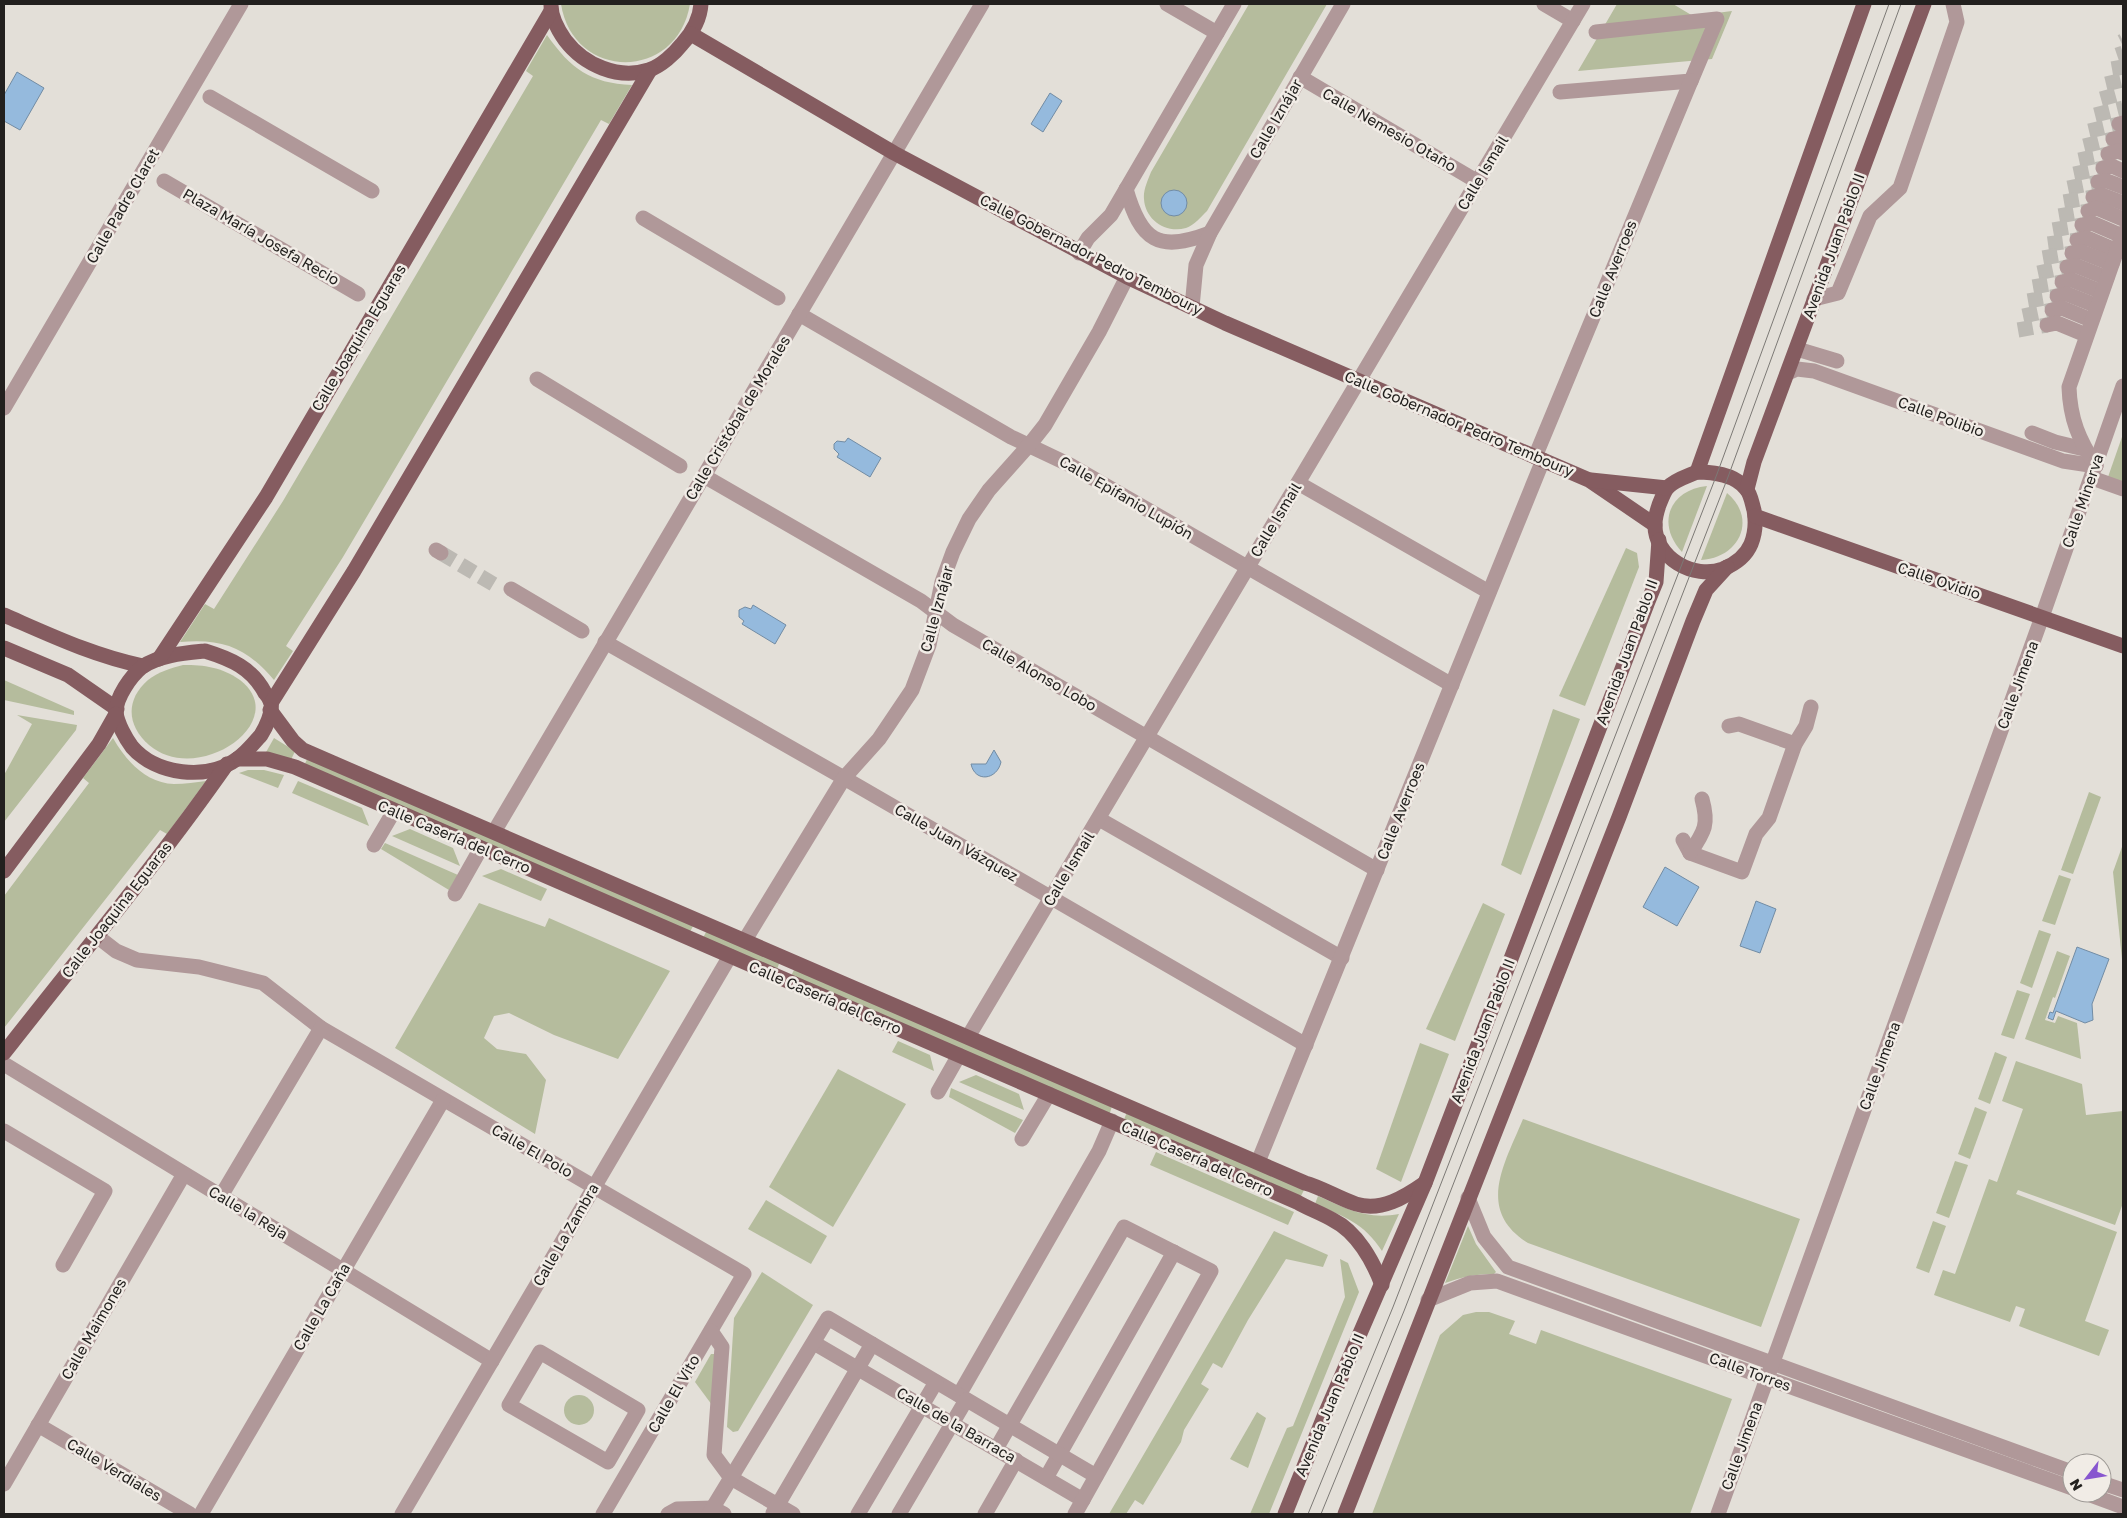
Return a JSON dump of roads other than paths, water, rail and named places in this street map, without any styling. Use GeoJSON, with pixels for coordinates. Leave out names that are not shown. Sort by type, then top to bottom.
{"type":"FeatureCollection","features":[{"type":"Feature","properties":{"kind":"main road"},"geometry":{"type":"LineString","coordinates":[[551,7],[559,31],[572,50],[588,62],[610,71],[630,73],[650,70],[674,54],[691,34],[701,4]]}},
{"type":"Feature","properties":{"kind":"main road"},"geometry":{"type":"LineString","coordinates":[[1697,472],[1864,4]]}},
{"type":"Feature","properties":{"kind":"main road","name":"Avenida Juan Pablo II"},"geometry":{"type":"LineString","coordinates":[[1747,489],[1754,462],[1924,4]]}},
{"type":"Feature","properties":{"kind":"main road","name":"Calle Joaquina Eguaras"},"geometry":{"type":"LineString","coordinates":[[159,659],[266,497],[551,7]]}},
{"type":"Feature","properties":{"kind":"main road","name":"Calle Gobernador Pedro Temboury"},"geometry":{"type":"LineString","coordinates":[[691,34],[894,153],[1127,277],[1589,480],[1657,532]]}},
{"type":"Feature","properties":{"kind":"main road"},"geometry":{"type":"LineString","coordinates":[[4,648],[68,675],[116,712],[132,746],[157,766],[168,770],[185,772],[207,771],[232,762],[255,742],[267,727],[270,706],[359,562],[650,70]]}},
{"type":"Feature","properties":{"kind":"main road"},"geometry":{"type":"LineString","coordinates":[[1697,472],[1717,474],[1738,482],[1747,489],[1755,516],[1754,535],[1750,546],[1736,563],[1715,572],[1692,570],[1674,561],[1657,532],[1660,502],[1667,488],[1697,472]]}},
{"type":"Feature","properties":{"kind":"main road","name":"Calle Gobernador Pedro Temboury"},"geometry":{"type":"LineString","coordinates":[[1589,480],[1667,488]]}},
{"type":"Feature","properties":{"kind":"main road","name":"Calle Ovidio"},"geometry":{"type":"LineString","coordinates":[[1755,516],[2123,646]]}},
{"type":"Feature","properties":{"kind":"main road","name":"Avenida Juan Pablo II"},"geometry":{"type":"LineString","coordinates":[[1285,1514],[1323,1419],[1425,1183],[1656,582],[1657,532]]}},
{"type":"Feature","properties":{"kind":"main road"},"geometry":{"type":"LineString","coordinates":[[1345,1514],[1703,597],[1706,590],[1727,567]]}},
{"type":"Feature","properties":{"kind":"main road"},"geometry":{"type":"LineString","coordinates":[[4,615],[88,651],[111,659],[143,666]]}},
{"type":"Feature","properties":{"kind":"main road"},"geometry":{"type":"LineString","coordinates":[[4,871],[99,744],[131,678],[143,666],[159,659],[205,651],[229,659],[244,667],[259,680],[270,706]]}},
{"type":"Feature","properties":{"kind":"main road","name":"Calle Casería del Cerro"},"geometry":{"type":"LineString","coordinates":[[270,706],[293,741],[303,750],[1357,1205],[1375,1206],[1390,1203],[1399,1200],[1425,1183]]}},
{"type":"Feature","properties":{"kind":"main road","name":"Calle Casería del Cerro"},"geometry":{"type":"LineString","coordinates":[[232,762],[267,759],[295,768],[1049,1094],[1335,1220],[1358,1242],[1376,1269],[1382,1285]]}},
{"type":"Feature","properties":{"kind":"main road","name":"Calle Joaquina Eguaras"},"geometry":{"type":"LineString","coordinates":[[4,1053],[98,936],[232,762]]}},
{"type":"Feature","properties":{"kind":"street","name":"Calle Padre Claret"},"geometry":{"type":"LineString","coordinates":[[4,408],[241,4]]}},
{"type":"Feature","properties":{"kind":"street","name":"Calle Cristóbal de Morales"},"geometry":{"type":"LineString","coordinates":[[494,832],[982,4]]}},
{"type":"Feature","properties":{"kind":"street"},"geometry":{"type":"LineString","coordinates":[[1167,4],[1217,33]]}},
{"type":"Feature","properties":{"kind":"street"},"geometry":{"type":"LineString","coordinates":[[1079,252],[1088,238],[1111,214],[1234,4]]}},
{"type":"Feature","properties":{"kind":"street","name":"Calle Iznájar"},"geometry":{"type":"LineString","coordinates":[[1192,307],[1196,265],[1210,233],[1343,4]]}},
{"type":"Feature","properties":{"kind":"street"},"geometry":{"type":"LineString","coordinates":[[1544,4],[1573,21]]}},
{"type":"Feature","properties":{"kind":"street","name":"Calle Ismail"},"geometry":{"type":"LineString","coordinates":[[968,1037],[1583,4]]}},
{"type":"Feature","properties":{"kind":"street"},"geometry":{"type":"LineString","coordinates":[[1814,298],[1838,293],[1870,216],[1900,188],[1957,22],[1953,4]]}},
{"type":"Feature","properties":{"kind":"street","name":"Calle Averroes"},"geometry":{"type":"LineString","coordinates":[[1258,1162],[1490,592],[1539,459],[1717,19],[1596,32]]}},
{"type":"Feature","properties":{"kind":"street","name":"Calle Nemesio Otaño"},"geometry":{"type":"LineString","coordinates":[[1300,77],[1478,182]]}},
{"type":"Feature","properties":{"kind":"street"},"geometry":{"type":"LineString","coordinates":[[1560,92],[1691,81]]}},
{"type":"Feature","properties":{"kind":"street"},"geometry":{"type":"LineString","coordinates":[[210,97],[372,192]]}},
{"type":"Feature","properties":{"kind":"street"},"geometry":{"type":"LineString","coordinates":[[2094,472],[2069,410],[2068,387],[2123,234],[2092,223],[2099,184],[2112,166],[2123,171]]}},
{"type":"Feature","properties":{"kind":"street","name":"Plaza María Josefa Recio"},"geometry":{"type":"LineString","coordinates":[[164,181],[358,294]]}},
{"type":"Feature","properties":{"kind":"street"},"geometry":{"type":"LineString","coordinates":[[2099,184],[2107,181],[2123,187]]}},
{"type":"Feature","properties":{"kind":"street"},"geometry":{"type":"LineString","coordinates":[[2099,184],[2102,195],[2123,203]]}},
{"type":"Feature","properties":{"kind":"street"},"geometry":{"type":"LineString","coordinates":[[2099,184],[2097,208],[2123,219]]}},
{"type":"Feature","properties":{"kind":"street"},"geometry":{"type":"LineString","coordinates":[[1126,189],[1132,212],[1142,229],[1154,238],[1168,243],[1187,242],[1210,233]]}},
{"type":"Feature","properties":{"kind":"street"},"geometry":{"type":"LineString","coordinates":[[642,218],[778,298]]}},
{"type":"Feature","properties":{"kind":"street"},"geometry":{"type":"LineString","coordinates":[[2099,299],[2077,266],[2072,253],[2087,238],[2114,257]]}},
{"type":"Feature","properties":{"kind":"street","name":"Calle Iznájar"},"geometry":{"type":"LineString","coordinates":[[745,940],[844,778],[880,739],[912,690],[928,645],[942,582],[953,552],[969,519],[990,490],[1045,424],[1099,332],[1127,277]]}},
{"type":"Feature","properties":{"kind":"street"},"geometry":{"type":"LineString","coordinates":[[2072,280],[2099,299],[2062,308],[2057,296],[2072,280]]}},
{"type":"Feature","properties":{"kind":"street","name":"Calle Epifanio Lupión"},"geometry":{"type":"LineString","coordinates":[[799,314],[1012,437],[1030,444],[1070,465],[1452,685]]}},
{"type":"Feature","properties":{"kind":"street"},"geometry":{"type":"LineString","coordinates":[[2046,325],[2056,323],[2086,335]]}},
{"type":"Feature","properties":{"kind":"street"},"geometry":{"type":"LineString","coordinates":[[1797,349],[1837,362]]}},
{"type":"Feature","properties":{"kind":"street","name":"Calle Polibio"},"geometry":{"type":"LineString","coordinates":[[1788,372],[1797,369],[1814,372],[2094,472],[2123,489]]}},
{"type":"Feature","properties":{"kind":"street"},"geometry":{"type":"LineString","coordinates":[[537,379],[680,466]]}},
{"type":"Feature","properties":{"kind":"street","name":"Calle Minerva"},"geometry":{"type":"LineString","coordinates":[[2042,617],[2120,404],[2123,386]]}},
{"type":"Feature","properties":{"kind":"street"},"geometry":{"type":"LineString","coordinates":[[2032,433],[2055,442],[2084,449]]}},
{"type":"Feature","properties":{"kind":"street","name":"Calle Alonso Lobo"},"geometry":{"type":"LineString","coordinates":[[704,476],[921,601],[953,625],[1377,870]]}},
{"type":"Feature","properties":{"kind":"street"},"geometry":{"type":"LineString","coordinates":[[1298,483],[1490,592]]}},
{"type":"Feature","properties":{"kind":"street"},"geometry":{"type":"LineString","coordinates":[[505,586],[582,631]]}},
{"type":"Feature","properties":{"kind":"street","name":"Calle Jimena"},"geometry":{"type":"LineString","coordinates":[[1718,1514],[2042,617]]}},
{"type":"Feature","properties":{"kind":"street","name":"Calle Juan Vázquez"},"geometry":{"type":"LineString","coordinates":[[605,642],[1306,1045]]}},
{"type":"Feature","properties":{"kind":"street"},"geometry":{"type":"LineString","coordinates":[[1702,799],[1707,818],[1699,839],[1686,846],[1742,872],[1756,834],[1769,818],[1795,744],[1806,726],[1811,707]]}},
{"type":"Feature","properties":{"kind":"street"},"geometry":{"type":"LineString","coordinates":[[1728,726],[1738,724],[1795,744]]}},
{"type":"Feature","properties":{"kind":"street"},"geometry":{"type":"LineString","coordinates":[[374,845],[394,811]]}},
{"type":"Feature","properties":{"kind":"street"},"geometry":{"type":"LineString","coordinates":[[1099,819],[1342,958]]}},
{"type":"Feature","properties":{"kind":"street"},"geometry":{"type":"LineString","coordinates":[[455,894],[481,848]]}},
{"type":"Feature","properties":{"kind":"street","name":"Calle El Polo"},"geometry":{"type":"LineString","coordinates":[[98,936],[116,951],[137,960],[200,967],[262,983],[321,1028],[744,1274]]}},
{"type":"Feature","properties":{"kind":"street","name":"Calle La Zambra"},"geometry":{"type":"LineString","coordinates":[[402,1514],[730,956]]}},
{"type":"Feature","properties":{"kind":"street"},"geometry":{"type":"LineString","coordinates":[[221,1196],[321,1028]]}},
{"type":"Feature","properties":{"kind":"street"},"geometry":{"type":"LineString","coordinates":[[938,1092],[959,1055]]}},
{"type":"Feature","properties":{"kind":"street","name":"Calle la Reja"},"geometry":{"type":"LineString","coordinates":[[4,1064],[492,1361]]}},
{"type":"Feature","properties":{"kind":"street"},"geometry":{"type":"LineString","coordinates":[[1022,1139],[1049,1094]]}},
{"type":"Feature","properties":{"kind":"street","name":"Calle La Caña"},"geometry":{"type":"LineString","coordinates":[[201,1514],[443,1100]]}},
{"type":"Feature","properties":{"kind":"street"},"geometry":{"type":"LineString","coordinates":[[899,1514],[952,1424],[962,1398],[1099,1151],[1112,1122]]}},
{"type":"Feature","properties":{"kind":"street"},"geometry":{"type":"LineString","coordinates":[[4,1131],[105,1191],[63,1265]]}},
{"type":"Feature","properties":{"kind":"street","name":"Calle Maimones"},"geometry":{"type":"LineString","coordinates":[[4,1484],[184,1174]]}},
{"type":"Feature","properties":{"kind":"street","name":"Calle Torres"},"geometry":{"type":"LineString","coordinates":[[1468,1198],[1484,1237],[1508,1266],[2062,1468]]}},
{"type":"Feature","properties":{"kind":"street"},"geometry":{"type":"LineString","coordinates":[[996,1449],[1124,1227],[1211,1271],[1074,1514]]}},
{"type":"Feature","properties":{"kind":"street"},"geometry":{"type":"LineString","coordinates":[[1046,1478],[1174,1252]]}},
{"type":"Feature","properties":{"kind":"street","name":"Calle El Vito"},"geometry":{"type":"LineString","coordinates":[[603,1514],[744,1274]]}},
{"type":"Feature","properties":{"kind":"street","name":"Calle Torres"},"geometry":{"type":"LineString","coordinates":[[1428,1300],[1470,1283],[1497,1281],[2062,1484]]}},
{"type":"Feature","properties":{"kind":"street"},"geometry":{"type":"LineString","coordinates":[[668,1514],[678,1508],[715,1512],[731,1478],[828,1318],[1096,1476]]}},
{"type":"Feature","properties":{"kind":"street"},"geometry":{"type":"LineString","coordinates":[[711,1331],[722,1347],[714,1455],[731,1478],[775,1510],[793,1514]]}},
{"type":"Feature","properties":{"kind":"street","name":"Calle de la Barraca"},"geometry":{"type":"LineString","coordinates":[[814,1343],[1083,1500]]}},
{"type":"Feature","properties":{"kind":"street"},"geometry":{"type":"LineString","coordinates":[[775,1510],[872,1344]]}},
{"type":"Feature","properties":{"kind":"street"},"geometry":{"type":"LineString","coordinates":[[540,1352],[638,1410],[608,1462],[509,1405],[540,1352]]}},
{"type":"Feature","properties":{"kind":"street"},"geometry":{"type":"LineString","coordinates":[[858,1514],[936,1382]]}},
{"type":"Feature","properties":{"kind":"street","name":"Calle Verdiales"},"geometry":{"type":"LineString","coordinates":[[38,1425],[190,1514]]}},
{"type":"Feature","properties":{"kind":"street"},"geometry":{"type":"LineString","coordinates":[[985,1514],[1016,1460]]}},
{"type":"Feature","properties":{"kind":"water"},"geometry":{"type":"Polygon","coordinates":[[[17,72],[44,88],[20,130],[4,121],[4,95],[17,72]]]}},
{"type":"Feature","properties":{"kind":"water"},"geometry":{"type":"Polygon","coordinates":[[[1050,93],[1062,101],[1043,132],[1031,124],[1050,93]]]}},
{"type":"Feature","properties":{"kind":"water"},"geometry":{"type":"Polygon","coordinates":[[[1174,190],[1183,194],[1187,203],[1183,212],[1174,216],[1165,212],[1161,203],[1165,194],[1174,190]]]}},
{"type":"Feature","properties":{"kind":"water"},"geometry":{"type":"Polygon","coordinates":[[[848,438],[881,458],[870,477],[837,457],[839,454],[834,449],[834,444],[837,441],[845,442],[848,438]]]}},
{"type":"Feature","properties":{"kind":"water"},"geometry":{"type":"Polygon","coordinates":[[[753,605],[786,625],[775,644],[742,624],[744,621],[739,617],[739,610],[745,607],[751,609],[753,605]]]}},
{"type":"Feature","properties":{"kind":"water"},"geometry":{"type":"Polygon","coordinates":[[[994,750],[1001,762],[999,768],[991,776],[986,777],[977,774],[971,764],[986,764],[994,750]]]}},
{"type":"Feature","properties":{"kind":"water"},"geometry":{"type":"Polygon","coordinates":[[[1665,867],[1699,887],[1677,926],[1643,907],[1665,867]]]}},
{"type":"Feature","properties":{"kind":"water"},"geometry":{"type":"Polygon","coordinates":[[[1756,901],[1776,909],[1760,953],[1740,946],[1756,901]]]}},
{"type":"Feature","properties":{"kind":"water"},"geometry":{"type":"Polygon","coordinates":[[[2077,947],[2109,959],[2092,1004],[2093,1020],[2085,1023],[2056,1011],[2053,1020],[2048,1018],[2050,1012],[2053,1013],[2077,947]]]}},
{"type":"Feature","properties":{"kind":"tunnel"},"geometry":{"type":"LineString","coordinates":[[2117,55],[2123,53]]}},
{"type":"Feature","properties":{"kind":"tunnel"},"geometry":{"type":"LineString","coordinates":[[2112,69],[2123,67]]}},
{"type":"Feature","properties":{"kind":"tunnel"},"geometry":{"type":"LineString","coordinates":[[2106,84],[2123,80]]}},
{"type":"Feature","properties":{"kind":"tunnel"},"geometry":{"type":"LineString","coordinates":[[2101,99],[2123,93]]}},
{"type":"Feature","properties":{"kind":"tunnel"},"geometry":{"type":"LineString","coordinates":[[2095,115],[2123,108]]}},
{"type":"Feature","properties":{"kind":"tunnel"},"geometry":{"type":"LineString","coordinates":[[2089,131],[2119,124]]}},
{"type":"Feature","properties":{"kind":"tunnel"},"geometry":{"type":"LineString","coordinates":[[2084,146],[2113,139]]}},
{"type":"Feature","properties":{"kind":"tunnel"},"geometry":{"type":"LineString","coordinates":[[2079,160],[2108,154]]}},
{"type":"Feature","properties":{"kind":"tunnel"},"geometry":{"type":"LineString","coordinates":[[2074,174],[2103,168]]}},
{"type":"Feature","properties":{"kind":"tunnel"},"geometry":{"type":"LineString","coordinates":[[2068,188],[2098,182]]}},
{"type":"Feature","properties":{"kind":"tunnel"},"geometry":{"type":"LineString","coordinates":[[2064,202],[2093,197]]}},
{"type":"Feature","properties":{"kind":"tunnel"},"geometry":{"type":"LineString","coordinates":[[2059,216],[2088,211]]}},
{"type":"Feature","properties":{"kind":"tunnel"},"geometry":{"type":"LineString","coordinates":[[2053,230],[2082,225]]}},
{"type":"Feature","properties":{"kind":"tunnel"},"geometry":{"type":"LineString","coordinates":[[2048,244],[2077,240]]}},
{"type":"Feature","properties":{"kind":"tunnel"},"geometry":{"type":"LineString","coordinates":[[2043,258],[2072,253]]}},
{"type":"Feature","properties":{"kind":"tunnel"},"geometry":{"type":"LineString","coordinates":[[2038,273],[2067,267]]}},
{"type":"Feature","properties":{"kind":"tunnel"},"geometry":{"type":"LineString","coordinates":[[2033,287],[2062,282]]}},
{"type":"Feature","properties":{"kind":"tunnel"},"geometry":{"type":"LineString","coordinates":[[2028,301],[2057,296]]}},
{"type":"Feature","properties":{"kind":"tunnel"},"geometry":{"type":"LineString","coordinates":[[2023,316],[2052,310]]}},
{"type":"Feature","properties":{"kind":"tunnel"},"geometry":{"type":"LineString","coordinates":[[2018,330],[2047,325]]}},
{"type":"Feature","properties":{"kind":"tunnel"},"geometry":{"type":"LineString","coordinates":[[441,553],[500,588]]}},
{"type":"Feature","properties":{"kind":"tram line"},"geometry":{"type":"LineString","coordinates":[[1308,1514],[1393,1307],[1717,474],[1889,4]]}},
{"type":"Feature","properties":{"kind":"tram line"},"geometry":{"type":"LineString","coordinates":[[1321,1514],[1404,1311],[1728,477],[1901,4]]}}]}
